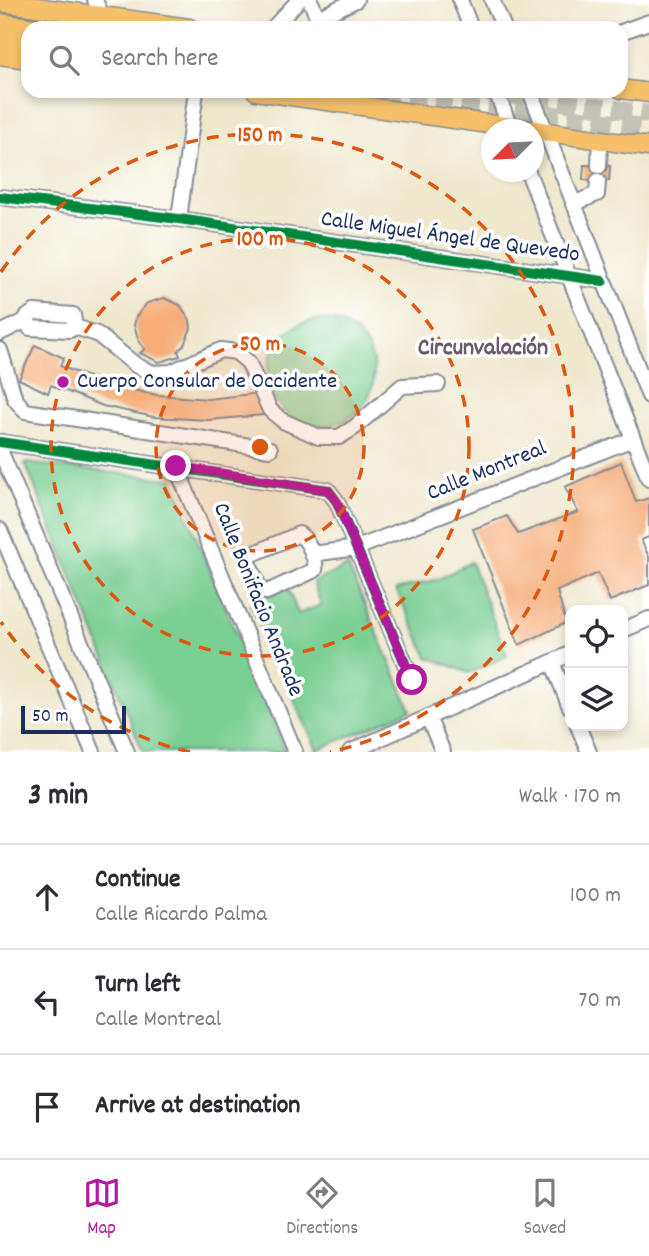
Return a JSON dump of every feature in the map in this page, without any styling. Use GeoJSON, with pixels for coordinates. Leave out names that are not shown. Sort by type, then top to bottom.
{"type":"FeatureCollection","features":[{"type":"Feature","properties":{"kind":"main road"},"geometry":{"type":"LineString","coordinates":[[0,2],[99,8],[158,21]]}},
{"type":"Feature","properties":{"kind":"main road"},"geometry":{"type":"LineString","coordinates":[[0,23],[21,26]]}},
{"type":"Feature","properties":{"kind":"main road"},"geometry":{"type":"LineString","coordinates":[[0,38],[21,42]]}},
{"type":"Feature","properties":{"kind":"main road"},"geometry":{"type":"LineString","coordinates":[[0,46],[21,44]]}},
{"type":"Feature","properties":{"kind":"main road"},"geometry":{"type":"LineString","coordinates":[[0,55],[21,58]]}},
{"type":"Feature","properties":{"kind":"main road"},"geometry":{"type":"LineString","coordinates":[[628,90],[649,93]]}},
{"type":"Feature","properties":{"kind":"main road"},"geometry":{"type":"LineString","coordinates":[[352,98],[481,122]]}},
{"type":"Feature","properties":{"kind":"main road"},"geometry":{"type":"LineString","coordinates":[[544,131],[646,145]]}},
{"type":"Feature","properties":{"kind":"street"},"geometry":{"type":"LineString","coordinates":[[280,21],[299,0]]}},
{"type":"Feature","properties":{"kind":"street"},"geometry":{"type":"LineString","coordinates":[[310,0],[319,21]]}},
{"type":"Feature","properties":{"kind":"street"},"geometry":{"type":"LineString","coordinates":[[323,21],[356,0]]}},
{"type":"Feature","properties":{"kind":"street"},"geometry":{"type":"LineString","coordinates":[[460,0],[468,21]]}},
{"type":"Feature","properties":{"kind":"street"},"geometry":{"type":"LineString","coordinates":[[492,0],[501,21]]}},
{"type":"Feature","properties":{"kind":"street"},"geometry":{"type":"LineString","coordinates":[[628,30],[649,22]]}},
{"type":"Feature","properties":{"kind":"street"},"geometry":{"type":"LineString","coordinates":[[179,219],[195,98]]}},
{"type":"Feature","properties":{"kind":"street"},"geometry":{"type":"LineString","coordinates":[[499,98],[507,119]]}},
{"type":"Feature","properties":{"kind":"street"},"geometry":{"type":"LineString","coordinates":[[531,98],[535,119]]}},
{"type":"Feature","properties":{"kind":"street"},"geometry":{"type":"LineString","coordinates":[[573,204],[597,194],[600,139]]}},
{"type":"Feature","properties":{"kind":"street"},"geometry":{"type":"LineString","coordinates":[[544,144],[573,204],[649,396]]}},
{"type":"Feature","properties":{"kind":"street"},"geometry":{"type":"LineString","coordinates":[[532,182],[649,480]]}},
{"type":"Feature","properties":{"kind":"street","name":"Calle Miguel Ángel de Quevedo"},"geometry":{"type":"LineString","coordinates":[[0,197],[179,219],[603,281]]}},
{"type":"Feature","properties":{"kind":"street"},"geometry":{"type":"LineString","coordinates":[[0,332],[27,320],[34,312],[70,314],[76,317],[75,327],[97,334],[137,366],[153,373],[172,372],[221,350],[236,352],[248,362],[270,410],[283,421],[319,437],[339,437],[402,386],[438,384]]}},
{"type":"Feature","properties":{"kind":"street"},"geometry":{"type":"LineString","coordinates":[[0,350],[15,399],[25,411],[270,449]]}},
{"type":"Feature","properties":{"kind":"street","name":"Calle Montreal"},"geometry":{"type":"LineString","coordinates":[[312,554],[357,548],[633,439]]}},
{"type":"Feature","properties":{"kind":"street"},"geometry":{"type":"LineString","coordinates":[[0,442],[328,490],[337,502],[412,680]]}},
{"type":"Feature","properties":{"kind":"street"},"geometry":{"type":"LineString","coordinates":[[0,450],[127,752]]}},
{"type":"Feature","properties":{"kind":"street","name":"Calle Bonifacio Andrade"},"geometry":{"type":"LineString","coordinates":[[176,466],[295,752]]}},
{"type":"Feature","properties":{"kind":"street"},"geometry":{"type":"LineString","coordinates":[[0,530],[93,752]]}},
{"type":"Feature","properties":{"kind":"street"},"geometry":{"type":"LineString","coordinates":[[299,534],[312,554],[316,566],[313,572],[264,592],[259,588],[247,559],[251,554],[299,534]]}},
{"type":"Feature","properties":{"kind":"street"},"geometry":{"type":"LineString","coordinates":[[628,628],[649,619]]}},
{"type":"Feature","properties":{"kind":"street"},"geometry":{"type":"LineString","coordinates":[[350,752],[565,656]]}},
{"type":"Feature","properties":{"kind":"street"},"geometry":{"type":"LineString","coordinates":[[552,662],[565,694]]}},
{"type":"Feature","properties":{"kind":"street"},"geometry":{"type":"LineString","coordinates":[[428,717],[443,752]]}},
{"type":"Feature","properties":{"kind":"street"},"geometry":{"type":"LineString","coordinates":[[580,731],[589,752]]}},
{"type":"Feature","properties":{"kind":"green space"},"geometry":{"type":"Polygon","coordinates":[[[321,320],[341,324],[359,335],[370,353],[374,373],[370,393],[359,411],[341,422],[321,426],[301,422],[283,411],[272,393],[268,373],[272,353],[283,335],[301,324],[321,320]]]}},
{"type":"Feature","properties":{"kind":"green space"},"geometry":{"type":"Polygon","coordinates":[[[25,463],[172,479],[286,752],[143,752],[25,463]]]}},
{"type":"Feature","properties":{"kind":"green space"},"geometry":{"type":"Polygon","coordinates":[[[471,562],[507,656],[469,673],[428,657],[396,590],[439,579],[471,562]]]}},
{"type":"Feature","properties":{"kind":"green space"},"geometry":{"type":"Polygon","coordinates":[[[348,566],[411,710],[317,750],[250,603],[288,588],[298,614],[321,605],[313,582],[348,566]]]}},
{"type":"Feature","properties":{"kind":"building"},"geometry":{"type":"Polygon","coordinates":[[[584,165],[610,166],[609,181],[583,180],[584,165]]]}},
{"type":"Feature","properties":{"kind":"building"},"geometry":{"type":"Polygon","coordinates":[[[164,298],[180,305],[190,320],[191,328],[184,345],[178,351],[180,356],[159,362],[140,353],[145,349],[139,342],[134,325],[136,317],[147,303],[164,298]]]}},
{"type":"Feature","properties":{"kind":"building","name":"Cuerpo Consular de Occidente"},"geometry":{"type":"Polygon","coordinates":[[[35,345],[64,358],[60,366],[108,385],[157,395],[208,399],[260,393],[263,415],[209,420],[154,417],[103,406],[51,385],[48,393],[19,379],[35,345]]]}},
{"type":"Feature","properties":{"kind":"building"},"geometry":{"type":"Polygon","coordinates":[[[621,462],[636,502],[649,498],[649,537],[641,540],[649,557],[649,585],[610,601],[598,573],[557,591],[565,623],[519,645],[473,529],[507,516],[518,534],[578,512],[565,487],[621,462]]]}},
{"type":"Feature","properties":{"kind":"tunnel"},"geometry":{"type":"LineString","coordinates":[[432,98],[649,128]]}},
{"type":"Feature","properties":{"kind":"tunnel"},"geometry":{"type":"LineString","coordinates":[[531,98],[649,114]]}},
{"type":"Feature","properties":{"kind":"cycle path"},"geometry":{"type":"LineString","coordinates":[[0,197],[179,219],[603,281]]}},
{"type":"Feature","properties":{"kind":"cycle path"},"geometry":{"type":"LineString","coordinates":[[0,442],[328,490],[337,502],[412,680]]}},
{"type":"Feature","properties":{"kind":"place","name":"Cuerpo Consular de Occidente"},"geometry":{"type":"Point","coordinates":[63,382]}},
{"type":"Feature","properties":{"kind":"district","name":"Circunvalación"},"geometry":{"type":"Point","coordinates":[483,349]}},
{"type":"Feature","properties":{"kind":"route"},"geometry":{"type":"LineString","coordinates":[[176,466],[328,490],[337,502],[412,680]]}}]}
